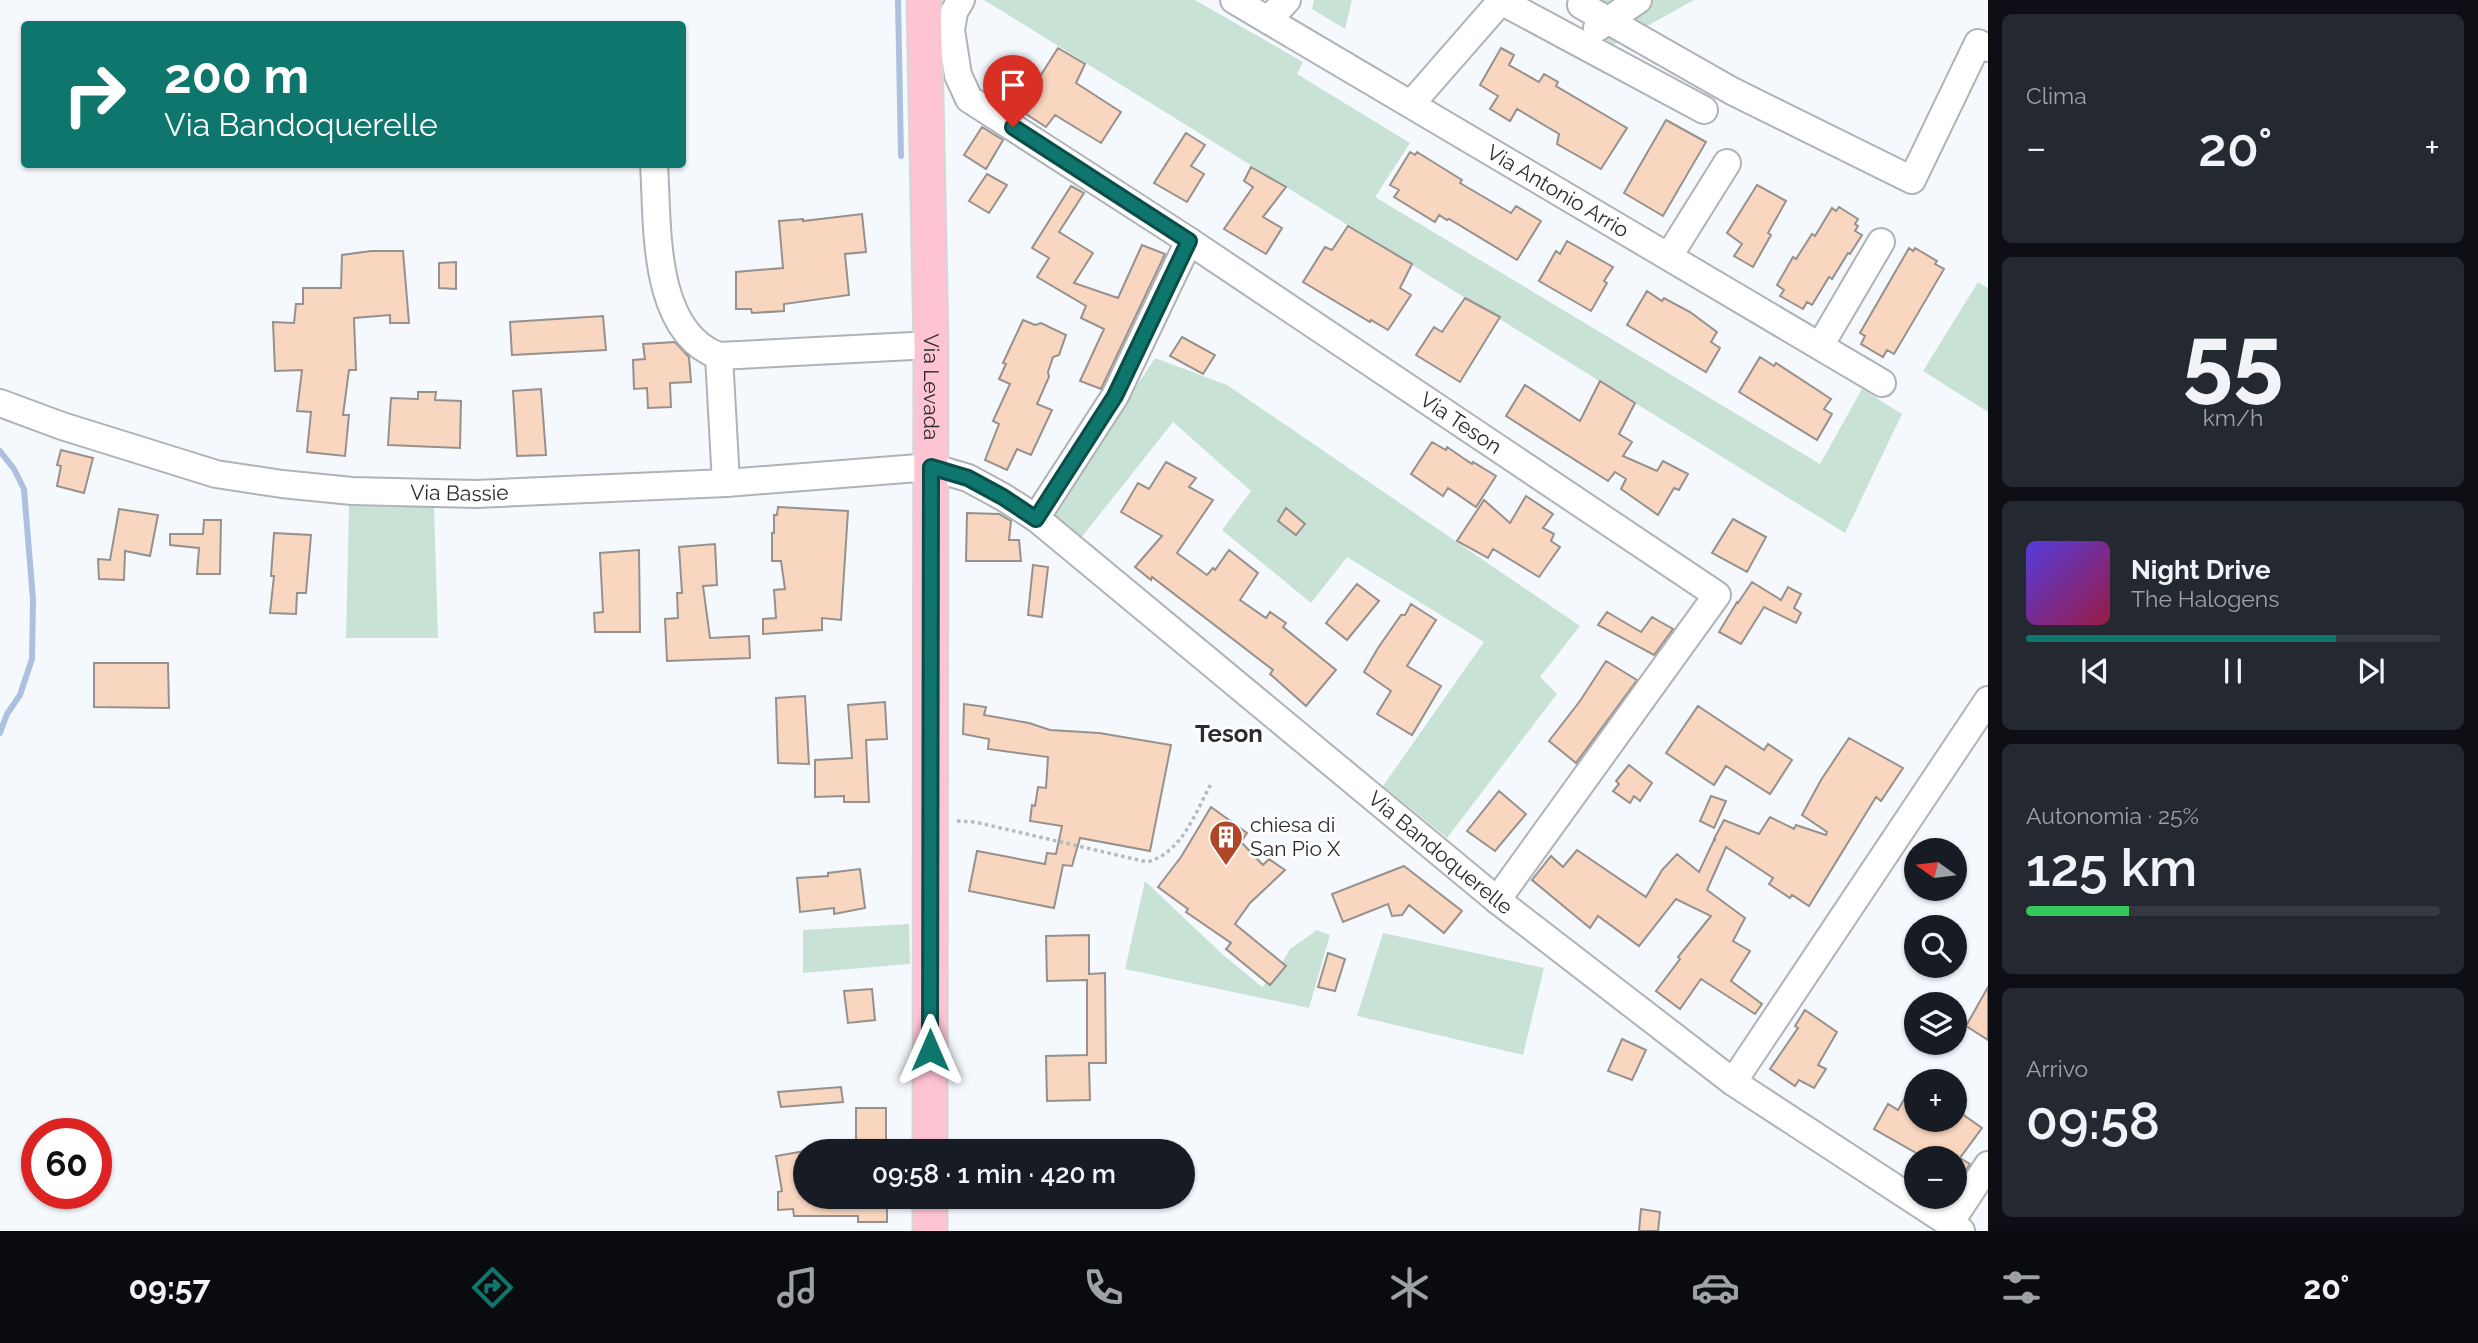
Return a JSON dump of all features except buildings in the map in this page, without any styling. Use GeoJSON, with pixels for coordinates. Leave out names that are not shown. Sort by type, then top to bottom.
{"type":"FeatureCollection","features":[{"type":"Feature","properties":{"kind":"main road","name":"Via Levada"},"geometry":{"type":"LineString","coordinates":[[930,1139],[933,19]]}},
{"type":"Feature","properties":{"kind":"main road"},"geometry":{"type":"LineString","coordinates":[[930,1209],[930,1231]]}},
{"type":"Feature","properties":{"kind":"street"},"geometry":{"type":"LineString","coordinates":[[933,19],[954,12],[961,0]]}},
{"type":"Feature","properties":{"kind":"street","name":"Via Antonio Arrio"},"geometry":{"type":"LineString","coordinates":[[1234,0],[1882,383]]}},
{"type":"Feature","properties":{"kind":"street"},"geometry":{"type":"LineString","coordinates":[[1268,20],[1287,0]]}},
{"type":"Feature","properties":{"kind":"street"},"geometry":{"type":"LineString","coordinates":[[1582,0],[1581,5],[1732,91],[1912,180],[1978,43],[1988,48]]}},
{"type":"Feature","properties":{"kind":"street"},"geometry":{"type":"LineString","coordinates":[[1578,41],[1637,0]]}},
{"type":"Feature","properties":{"kind":"street"},"geometry":{"type":"LineString","coordinates":[[1411,104],[1501,1],[1704,110]]}},
{"type":"Feature","properties":{"kind":"street","name":"Via Teson"},"geometry":{"type":"LineString","coordinates":[[933,19],[969,99],[1189,241],[1717,594],[1497,900]]}},
{"type":"Feature","properties":{"kind":"street"},"geometry":{"type":"LineString","coordinates":[[1669,256],[1727,163]]}},
{"type":"Feature","properties":{"kind":"street"},"geometry":{"type":"LineString","coordinates":[[654,168],[661,276],[681,328],[711,353],[719,356],[931,345]]}},
{"type":"Feature","properties":{"kind":"street"},"geometry":{"type":"LineString","coordinates":[[1036,519],[1115,396],[1189,241]]}},
{"type":"Feature","properties":{"kind":"street"},"geometry":{"type":"LineString","coordinates":[[1820,346],[1881,242]]}},
{"type":"Feature","properties":{"kind":"street"},"geometry":{"type":"LineString","coordinates":[[719,356],[726,483]]}},
{"type":"Feature","properties":{"kind":"street","name":"Via Bassie"},"geometry":{"type":"LineString","coordinates":[[0,403],[62,426],[216,474],[352,491],[476,494],[726,483],[931,467]]}},
{"type":"Feature","properties":{"kind":"street","name":"Via Bandoquerelle"},"geometry":{"type":"LineString","coordinates":[[931,467],[968,478],[1036,519],[1497,900],[1733,1082],[1956,1227]]}},
{"type":"Feature","properties":{"kind":"street"},"geometry":{"type":"LineString","coordinates":[[1733,1082],[1988,700]]}},
{"type":"Feature","properties":{"kind":"street"},"geometry":{"type":"LineString","coordinates":[[1956,1227],[1988,1165]]}},
{"type":"Feature","properties":{"kind":"path"},"geometry":{"type":"LineString","coordinates":[[930,820],[975,822],[1147,862],[1174,848],[1187,830],[1210,784]]}},
{"type":"Feature","properties":{"kind":"green space"},"geometry":{"type":"Polygon","coordinates":[[[984,0],[1195,0],[1303,62],[1297,74],[1410,143],[1375,197],[1820,464],[1862,389],[1902,414],[1845,533],[984,0]]]}},
{"type":"Feature","properties":{"kind":"green space"},"geometry":{"type":"Polygon","coordinates":[[[1314,0],[1352,0],[1345,29],[1312,9],[1314,0]]]}},
{"type":"Feature","properties":{"kind":"green space"},"geometry":{"type":"Polygon","coordinates":[[[1570,0],[1694,0],[1613,45],[1570,13],[1570,0]]]}},
{"type":"Feature","properties":{"kind":"green space"},"geometry":{"type":"Polygon","coordinates":[[[1978,282],[1988,288],[1988,412],[1923,371],[1978,282]]]}},
{"type":"Feature","properties":{"kind":"green space"},"geometry":{"type":"Polygon","coordinates":[[[1155,358],[1227,385],[1580,626],[1540,677],[1557,694],[1447,838],[1383,786],[1484,642],[1347,557],[1311,603],[1222,530],[1251,491],[1173,422],[1081,538],[1052,514],[1155,358]]]}},
{"type":"Feature","properties":{"kind":"green space"},"geometry":{"type":"Polygon","coordinates":[[[349,506],[434,507],[438,638],[346,638],[349,506]]]}},
{"type":"Feature","properties":{"kind":"green space"},"geometry":{"type":"Polygon","coordinates":[[[1145,881],[1221,953],[1262,987],[1274,976],[1290,949],[1317,930],[1330,935],[1309,1008],[1125,969],[1145,881]]]}},
{"type":"Feature","properties":{"kind":"green space"},"geometry":{"type":"Polygon","coordinates":[[[909,924],[910,964],[803,973],[803,930],[909,924]]]}},
{"type":"Feature","properties":{"kind":"green space"},"geometry":{"type":"Polygon","coordinates":[[[1383,933],[1544,968],[1523,1055],[1357,1016],[1383,933]]]}},
{"type":"Feature","properties":{"kind":"waterway"},"geometry":{"type":"LineString","coordinates":[[898,0],[901,156]]}},
{"type":"Feature","properties":{"kind":"waterway"},"geometry":{"type":"LineString","coordinates":[[0,451],[14,469],[24,489],[33,600],[32,659],[20,695],[7,714],[0,733]]}},
{"type":"Feature","properties":{"kind":"place","name":"chiesa di San Pio X"},"geometry":{"type":"Point","coordinates":[1226,867]}},
{"type":"Feature","properties":{"kind":"district","name":"Teson"},"geometry":{"type":"Point","coordinates":[1229,734]}},
{"type":"Feature","properties":{"kind":"route"},"geometry":{"type":"LineString","coordinates":[[930,1050],[931,467],[968,478],[1036,519],[1115,396],[1189,241],[1013,127]]}}]}
